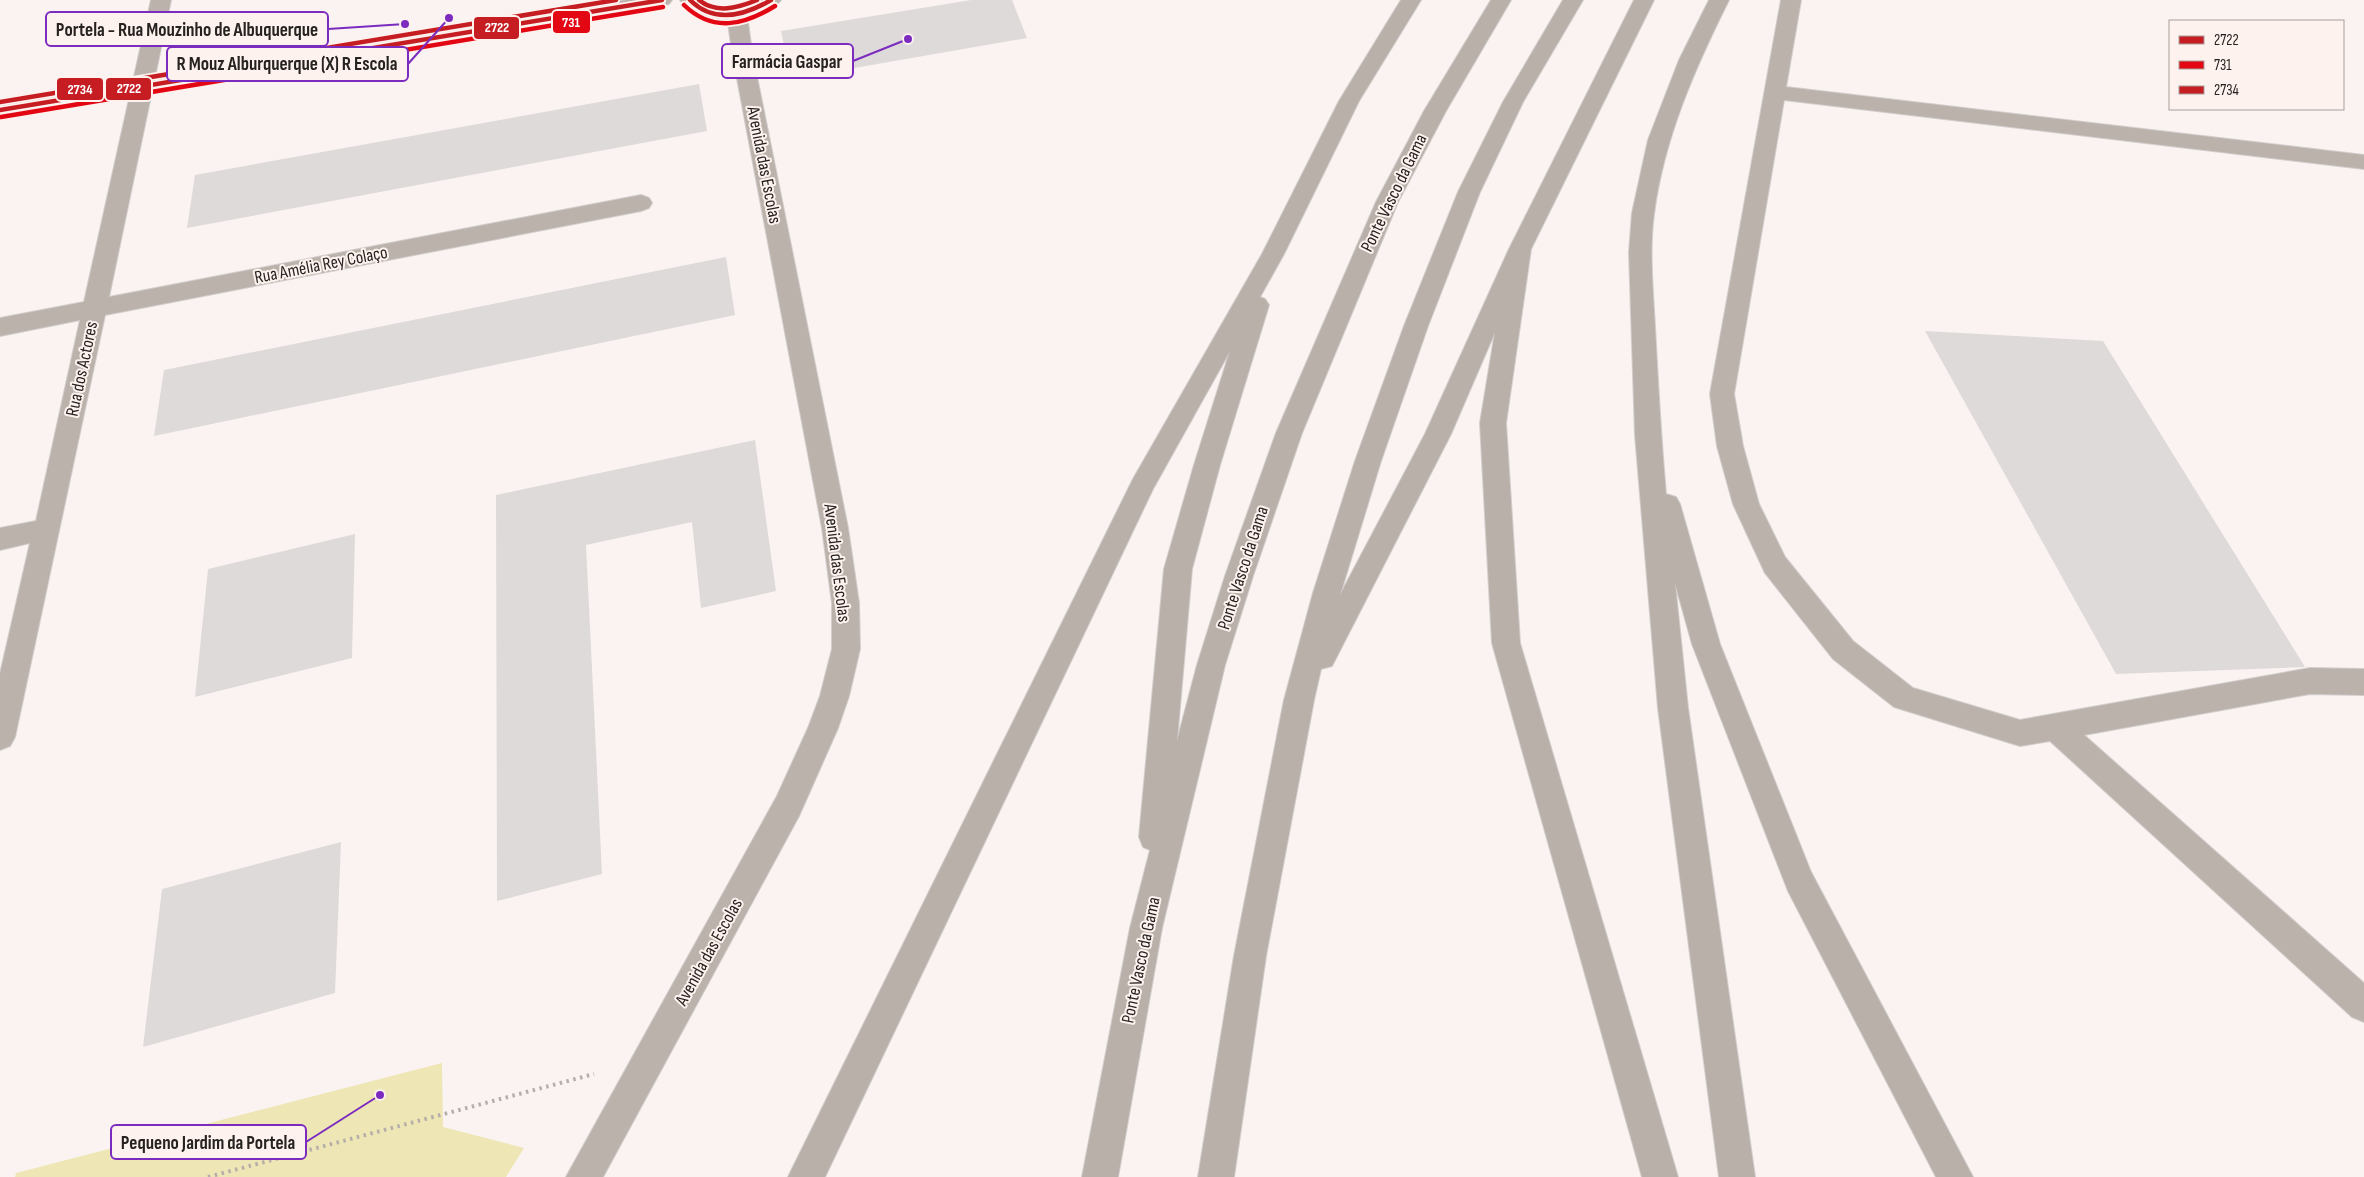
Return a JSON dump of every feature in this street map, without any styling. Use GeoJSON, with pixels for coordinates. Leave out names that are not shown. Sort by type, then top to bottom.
{"type":"FeatureCollection","features":[{"type":"Feature","properties":{"kind":"highway"},"geometry":{"type":"LineString","coordinates":[[806,1177],[1142,486],[1272,254],[1349,101],[1411,0]]}},
{"type":"Feature","properties":{"kind":"highway","name":"Ponte Vasco da Gama"},"geometry":{"type":"LineString","coordinates":[[1100,1177],[1120,1060],[1146,928],[1211,664],[1239,576],[1289,433],[1387,202],[1435,111],[1501,0]]}},
{"type":"Feature","properties":{"kind":"highway"},"geometry":{"type":"LineString","coordinates":[[1216,1177],[1229,1082],[1250,956],[1299,700],[1327,593],[1368,461],[1416,326],[1469,192],[1513,102],[1573,0]]}},
{"type":"Feature","properties":{"kind":"highway"},"geometry":{"type":"LineString","coordinates":[[1299,700],[1438,434],[1520,250],[1644,0]]}},
{"type":"Feature","properties":{"kind":"highway"},"geometry":{"type":"LineString","coordinates":[[1719,0],[1689,60],[1671,105],[1652,166],[1643,213],[1640,252],[1648,435],[1673,708],[1737,1177]]}},
{"type":"Feature","properties":{"kind":"highway"},"geometry":{"type":"LineString","coordinates":[[1520,250],[1493,423],[1506,643],[1660,1177]]}},
{"type":"Feature","properties":{"kind":"highway"},"geometry":{"type":"LineString","coordinates":[[1146,928],[1178,569],[1207,464],[1272,254]]}},
{"type":"Feature","properties":{"kind":"highway"},"geometry":{"type":"LineString","coordinates":[[1648,435],[1706,644],[1799,880],[1955,1177]]}},
{"type":"Feature","properties":{"kind":"main road"},"geometry":{"type":"LineString","coordinates":[[0,110],[662,0]]}},
{"type":"Feature","properties":{"kind":"main road"},"geometry":{"type":"LineString","coordinates":[[690,0],[703,12],[725,16],[753,11],[771,0]]}},
{"type":"Feature","properties":{"kind":"street","name":"Rua dos Actores"},"geometry":{"type":"LineString","coordinates":[[0,737],[47,529],[161,0]]}},
{"type":"Feature","properties":{"kind":"street"},"geometry":{"type":"LineString","coordinates":[[1791,0],[1722,394],[1730,446],[1746,504],[1775,565],[1843,650],[1904,698],[2020,733],[2310,681],[2364,682]]}},
{"type":"Feature","properties":{"kind":"street","name":"Avenida das Escolas"},"geometry":{"type":"LineString","coordinates":[[584,1177],[651,1059],[788,806],[812,755],[832,704],[846,651],[847,616],[835,528],[742,52],[737,15]]}},
{"type":"Feature","properties":{"kind":"street"},"geometry":{"type":"LineString","coordinates":[[1776,92],[2364,162]]}},
{"type":"Feature","properties":{"kind":"street","name":"Rua Amélia Rey Colaço"},"geometry":{"type":"LineString","coordinates":[[0,327],[641,203]]}},
{"type":"Feature","properties":{"kind":"street"},"geometry":{"type":"LineString","coordinates":[[0,539],[47,529]]}},
{"type":"Feature","properties":{"kind":"street"},"geometry":{"type":"LineString","coordinates":[[2054,726],[2364,1005]]}},
{"type":"Feature","properties":{"kind":"path"},"geometry":{"type":"LineString","coordinates":[[208,1177],[651,1059]]}},
{"type":"Feature","properties":{"kind":"shaded area"},"geometry":{"type":"Polygon","coordinates":[[[442,1063],[443,1127],[524,1148],[506,1177],[15,1177],[16,1173],[442,1063]]]}},
{"type":"Feature","properties":{"kind":"building"},"geometry":{"type":"Polygon","coordinates":[[[971,0],[1012,0],[1027,38],[791,79],[781,31],[971,0]]]}},
{"type":"Feature","properties":{"kind":"building"},"geometry":{"type":"Polygon","coordinates":[[[699,84],[707,131],[187,228],[195,175],[699,84]]]}},
{"type":"Feature","properties":{"kind":"building"},"geometry":{"type":"Polygon","coordinates":[[[726,257],[735,315],[154,436],[164,370],[726,257]]]}},
{"type":"Feature","properties":{"kind":"building"},"geometry":{"type":"Polygon","coordinates":[[[1925,331],[2103,341],[2305,667],[2116,674],[1925,331]]]}},
{"type":"Feature","properties":{"kind":"building"},"geometry":{"type":"Polygon","coordinates":[[[755,440],[776,591],[701,608],[692,522],[586,545],[602,874],[497,901],[496,495],[755,440]]]}},
{"type":"Feature","properties":{"kind":"building"},"geometry":{"type":"Polygon","coordinates":[[[355,534],[352,658],[195,697],[208,569],[355,534]]]}},
{"type":"Feature","properties":{"kind":"building"},"geometry":{"type":"Polygon","coordinates":[[[341,842],[335,993],[143,1047],[162,889],[341,842]]]}},
{"type":"Feature","properties":{"kind":"transit line","name":"2734"},"geometry":{"type":"LineString","coordinates":[[0,102],[616,0]]}},
{"type":"Feature","properties":{"kind":"transit line","name":"2722"},"geometry":{"type":"LineString","coordinates":[[0,110],[662,0]]}},
{"type":"Feature","properties":{"kind":"transit line","name":"2722"},"geometry":{"type":"LineString","coordinates":[[690,0],[698,8],[718,16],[740,14],[771,0]]}},
{"type":"Feature","properties":{"kind":"transit line","name":"2734"},"geometry":{"type":"LineString","coordinates":[[699,0],[705,5],[719,8],[735,7],[757,0]]}},
{"type":"Feature","properties":{"kind":"transit line","name":"731"},"geometry":{"type":"LineString","coordinates":[[684,5],[693,14],[704,20],[716,23],[728,23],[753,18],[775,6]]}},
{"type":"Feature","properties":{"kind":"transit line","name":"731"},"geometry":{"type":"LineString","coordinates":[[1,117],[663,7]]}},
{"type":"Feature","properties":{"kind":"place","name":"R Mouz Alburquerque (X) R Escola"},"geometry":{"type":"Point","coordinates":[449,18]}},
{"type":"Feature","properties":{"kind":"place","name":"Portela - Rua Mouzinho de Albuquerque"},"geometry":{"type":"Point","coordinates":[405,24]}},
{"type":"Feature","properties":{"kind":"place","name":"Farmácia Gaspar"},"geometry":{"type":"Point","coordinates":[908,39]}},
{"type":"Feature","properties":{"kind":"place","name":"Pequeno Jardim da Portela"},"geometry":{"type":"Point","coordinates":[380,1095]}}]}
